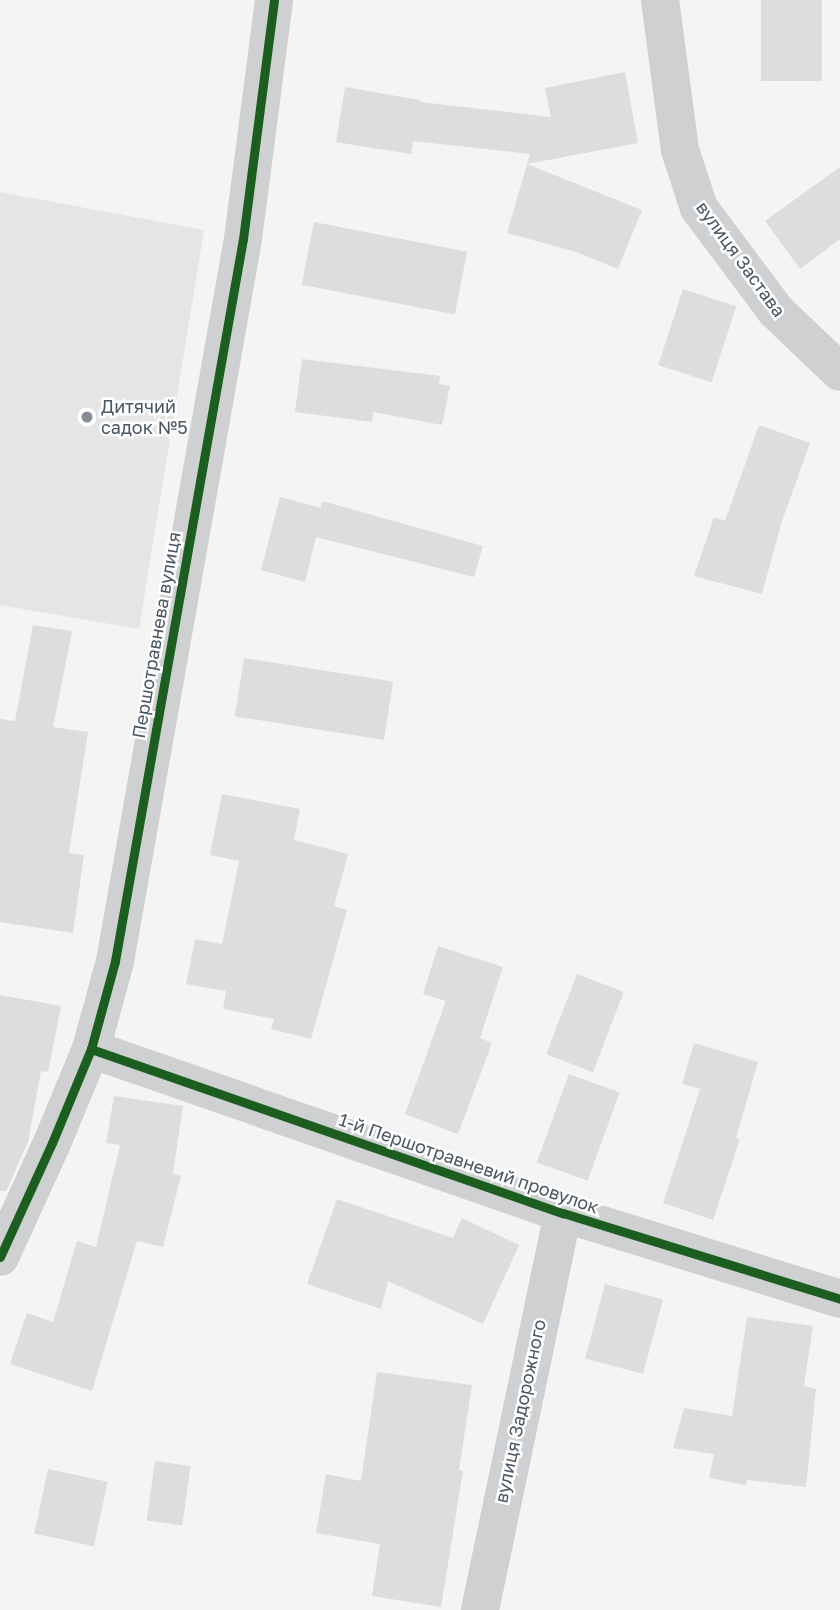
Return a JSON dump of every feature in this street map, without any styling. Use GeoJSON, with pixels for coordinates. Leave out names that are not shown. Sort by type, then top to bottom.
{"type":"FeatureCollection","features":[{"type":"Feature","properties":{"kind":"street","name":"Першотравнева вулиця"},"geometry":{"type":"LineString","coordinates":[[0,1257],[91,1049],[115,961],[243,239],[274,0]]}},
{"type":"Feature","properties":{"kind":"street","name":"вулиця Застава"},"geometry":{"type":"LineString","coordinates":[[660,0],[680,150],[699,208],[776,311],[840,372]]}},
{"type":"Feature","properties":{"kind":"street","name":"1-й Першотравневий провулок"},"geometry":{"type":"LineString","coordinates":[[91,1049],[563,1213],[840,1298]]}},
{"type":"Feature","properties":{"kind":"street","name":"вулиця Задорожного"},"geometry":{"type":"LineString","coordinates":[[480,1610],[563,1213]]}},
{"type":"Feature","properties":{"kind":"shaded area","name":"Дитячий садок №5"},"geometry":{"type":"Polygon","coordinates":[[[0,192],[204,230],[139,629],[0,605],[0,192]]]}},
{"type":"Feature","properties":{"kind":"building"},"geometry":{"type":"Polygon","coordinates":[[[761,0],[822,0],[822,81],[761,81],[761,0]]]}},
{"type":"Feature","properties":{"kind":"building"},"geometry":{"type":"Polygon","coordinates":[[[625,72],[638,143],[527,164],[530,154],[413,141],[411,154],[336,142],[345,87],[420,102],[551,117],[545,88],[625,72]]]}},
{"type":"Feature","properties":{"kind":"building"},"geometry":{"type":"Polygon","coordinates":[[[527,164],[642,210],[618,269],[576,252],[507,233],[527,164]]]}},
{"type":"Feature","properties":{"kind":"building"},"geometry":{"type":"Polygon","coordinates":[[[840,167],[840,239],[800,269],[765,221],[840,167]]]}},
{"type":"Feature","properties":{"kind":"building"},"geometry":{"type":"Polygon","coordinates":[[[314,222],[467,252],[455,315],[302,285],[314,222]]]}},
{"type":"Feature","properties":{"kind":"building"},"geometry":{"type":"Polygon","coordinates":[[[683,289],[736,306],[712,382],[658,365],[683,289]]]}},
{"type":"Feature","properties":{"kind":"building"},"geometry":{"type":"Polygon","coordinates":[[[302,359],[440,376],[439,384],[450,386],[442,425],[373,412],[372,422],[295,412],[302,359]]]}},
{"type":"Feature","properties":{"kind":"building"},"geometry":{"type":"Polygon","coordinates":[[[759,425],[810,443],[781,524],[762,594],[694,576],[714,517],[725,521],[759,425]]]}},
{"type":"Feature","properties":{"kind":"building"},"geometry":{"type":"Polygon","coordinates":[[[280,497],[321,508],[322,501],[483,546],[474,577],[316,537],[305,582],[261,570],[280,497]]]}},
{"type":"Feature","properties":{"kind":"building"},"geometry":{"type":"Polygon","coordinates":[[[33,625],[72,631],[53,727],[88,732],[69,853],[84,855],[73,933],[0,922],[0,719],[15,721],[33,625]]]}},
{"type":"Feature","properties":{"kind":"building"},"geometry":{"type":"Polygon","coordinates":[[[244,658],[393,682],[384,740],[235,716],[244,658]]]}},
{"type":"Feature","properties":{"kind":"building"},"geometry":{"type":"Polygon","coordinates":[[[222,794],[300,809],[294,840],[348,854],[334,906],[347,910],[311,1039],[271,1029],[274,1019],[223,1009],[226,991],[186,984],[195,939],[222,944],[239,861],[210,855],[222,794]]]}},
{"type":"Feature","properties":{"kind":"building"},"geometry":{"type":"Polygon","coordinates":[[[438,946],[503,967],[480,1038],[492,1043],[458,1134],[405,1114],[446,1001],[423,994],[438,946]]]}},
{"type":"Feature","properties":{"kind":"building"},"geometry":{"type":"Polygon","coordinates":[[[577,974],[624,992],[593,1072],[546,1054],[577,974]]]}},
{"type":"Feature","properties":{"kind":"building"},"geometry":{"type":"Polygon","coordinates":[[[0,995],[61,1006],[48,1072],[41,1071],[28,1142],[6,1191],[0,1191],[0,995]]]}},
{"type":"Feature","properties":{"kind":"building"},"geometry":{"type":"Polygon","coordinates":[[[694,1043],[758,1062],[736,1138],[740,1139],[713,1220],[663,1203],[700,1089],[682,1084],[694,1043]]]}},
{"type":"Feature","properties":{"kind":"building"},"geometry":{"type":"Polygon","coordinates":[[[569,1074],[620,1092],[588,1181],[537,1162],[569,1074]]]}},
{"type":"Feature","properties":{"kind":"building"},"geometry":{"type":"Polygon","coordinates":[[[114,1096],[183,1106],[173,1174],[181,1176],[163,1247],[137,1241],[92,1391],[10,1364],[27,1313],[53,1322],[77,1241],[96,1247],[120,1145],[106,1143],[114,1096]]]}},
{"type":"Feature","properties":{"kind":"building"},"geometry":{"type":"Polygon","coordinates":[[[337,1199],[453,1238],[462,1218],[519,1245],[483,1324],[388,1281],[381,1309],[307,1284],[337,1199]]]}},
{"type":"Feature","properties":{"kind":"building"},"geometry":{"type":"Polygon","coordinates":[[[605,1284],[663,1300],[643,1374],[585,1358],[605,1284]]]}},
{"type":"Feature","properties":{"kind":"building"},"geometry":{"type":"Polygon","coordinates":[[[747,1317],[813,1326],[804,1386],[816,1389],[806,1487],[747,1480],[746,1485],[709,1478],[714,1454],[673,1448],[684,1408],[732,1416],[747,1317]]]}},
{"type":"Feature","properties":{"kind":"building"},"geometry":{"type":"Polygon","coordinates":[[[377,1372],[472,1385],[459,1470],[463,1471],[441,1607],[372,1596],[380,1544],[316,1533],[326,1474],[361,1481],[377,1372]]]}},
{"type":"Feature","properties":{"kind":"building"},"geometry":{"type":"Polygon","coordinates":[[[155,1461],[191,1466],[182,1525],[147,1520],[155,1461]]]}},
{"type":"Feature","properties":{"kind":"building"},"geometry":{"type":"Polygon","coordinates":[[[48,1469],[108,1482],[94,1546],[34,1534],[48,1469]]]}},
{"type":"Feature","properties":{"kind":"cycle path"},"geometry":{"type":"LineString","coordinates":[[0,1257],[91,1049],[115,961],[243,239],[274,0]]}},
{"type":"Feature","properties":{"kind":"cycle path"},"geometry":{"type":"LineString","coordinates":[[91,1049],[563,1213],[840,1299]]}},
{"type":"Feature","properties":{"kind":"place","name":"Дитячий садок №5"},"geometry":{"type":"Point","coordinates":[87,417]}}]}
